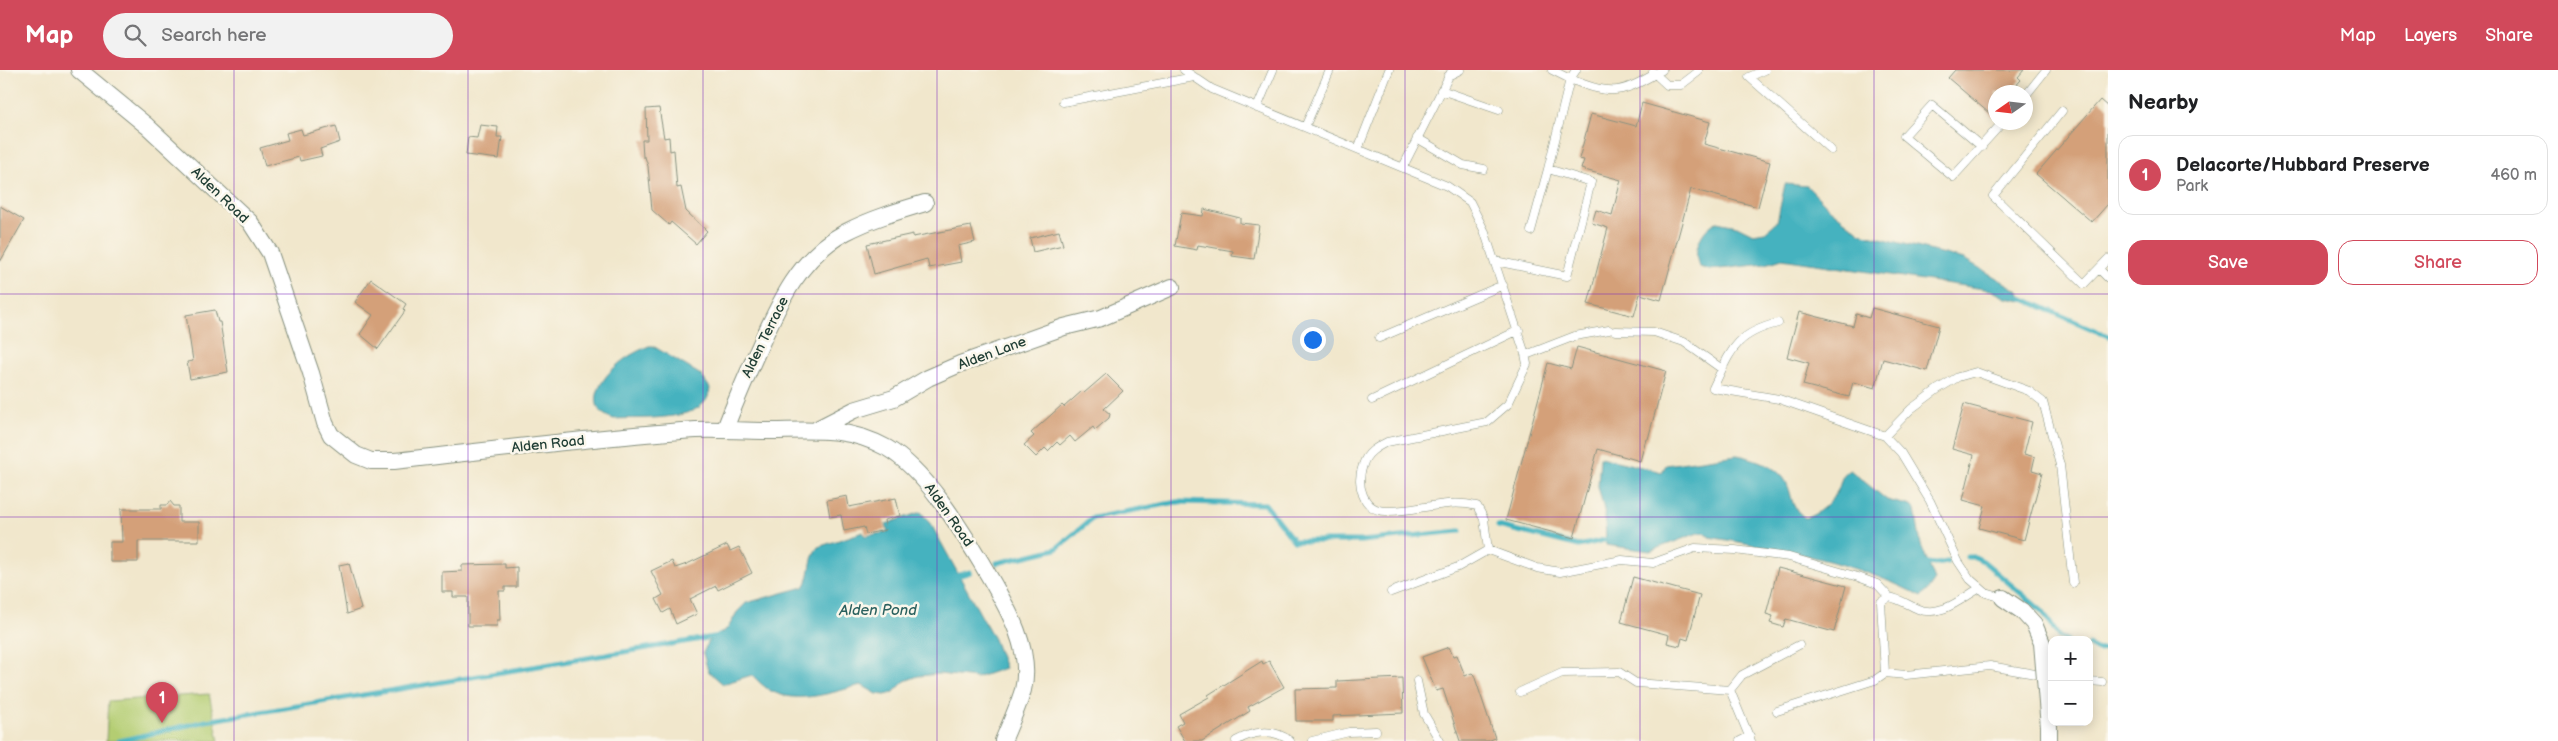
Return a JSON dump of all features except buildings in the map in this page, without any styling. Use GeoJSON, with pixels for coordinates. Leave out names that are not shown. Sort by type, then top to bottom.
{"type":"FeatureCollection","features":[{"type":"Feature","properties":{"kind":"street","name":"Alden Road"},"geometry":{"type":"LineString","coordinates":[[78,70],[147,126],[250,222],[270,253],[311,373],[325,423],[331,435],[356,455],[371,461],[394,461],[642,435],[725,429],[791,431],[817,429],[856,434],[887,448],[908,463],[928,483],[966,537],[999,593],[1022,650],[1023,688],[1003,741]]}},
{"type":"Feature","properties":{"kind":"street","name":"Alden Terrace"},"geometry":{"type":"LineString","coordinates":[[725,429],[778,306],[800,270],[818,252],[845,232],[871,220],[925,203]]}},
{"type":"Feature","properties":{"kind":"street","name":"Alden Lane"},"geometry":{"type":"LineString","coordinates":[[817,429],[854,410],[894,398],[928,378],[960,364],[1064,327],[1101,318],[1172,287]]}},
{"type":"Feature","properties":{"kind":"street"},"geometry":{"type":"LineString","coordinates":[[2003,598],[2022,611],[2034,624],[2042,643],[2049,734]]}},
{"type":"Feature","properties":{"kind":"lane"},"geometry":{"type":"LineString","coordinates":[[1184,70],[1212,89],[1447,186],[1470,202],[1484,230],[1495,260],[1519,330],[1527,364],[1508,404],[1487,422],[1387,442],[1375,448],[1364,461],[1359,475],[1360,488],[1365,498],[1372,506],[1385,512],[1461,502],[1477,506],[1484,519],[1488,550]]}},
{"type":"Feature","properties":{"kind":"lane"},"geometry":{"type":"LineString","coordinates":[[1257,108],[1273,70]]}},
{"type":"Feature","properties":{"kind":"lane"},"geometry":{"type":"LineString","coordinates":[[1304,127],[1330,70]]}},
{"type":"Feature","properties":{"kind":"lane"},"geometry":{"type":"LineString","coordinates":[[1358,149],[1389,70]]}},
{"type":"Feature","properties":{"kind":"lane"},"geometry":{"type":"LineString","coordinates":[[1403,167],[1450,73],[1460,70]]}},
{"type":"Feature","properties":{"kind":"lane"},"geometry":{"type":"LineString","coordinates":[[1552,70],[1570,79],[1606,92],[1623,91],[1653,72],[1662,70]]}},
{"type":"Feature","properties":{"kind":"lane"},"geometry":{"type":"LineString","coordinates":[[1531,231],[1570,79],[1576,70]]}},
{"type":"Feature","properties":{"kind":"lane"},"geometry":{"type":"LineString","coordinates":[[1653,72],[1667,85],[1681,85],[1698,70]]}},
{"type":"Feature","properties":{"kind":"lane"},"geometry":{"type":"LineString","coordinates":[[1765,70],[1749,77],[1831,150]]}},
{"type":"Feature","properties":{"kind":"lane"},"geometry":{"type":"LineString","coordinates":[[2033,86],[2046,70]]}},
{"type":"Feature","properties":{"kind":"lane"},"geometry":{"type":"LineString","coordinates":[[1063,102],[1194,77]]}},
{"type":"Feature","properties":{"kind":"lane"},"geometry":{"type":"LineString","coordinates":[[1441,90],[1499,110]]}},
{"type":"Feature","properties":{"kind":"lane"},"geometry":{"type":"LineString","coordinates":[[1982,148],[1932,105],[1904,136],[1953,177],[1982,148],[1997,130]]}},
{"type":"Feature","properties":{"kind":"lane"},"geometry":{"type":"LineString","coordinates":[[2062,110],[1993,196],[2084,284],[2108,259]]}},
{"type":"Feature","properties":{"kind":"lane"},"geometry":{"type":"LineString","coordinates":[[1418,138],[1463,165],[1484,168]]}},
{"type":"Feature","properties":{"kind":"lane"},"geometry":{"type":"LineString","coordinates":[[1495,260],[1567,276],[1591,182],[1548,169]]}},
{"type":"Feature","properties":{"kind":"lane"},"geometry":{"type":"LineString","coordinates":[[2099,269],[2108,278]]}},
{"type":"Feature","properties":{"kind":"lane"},"geometry":{"type":"LineString","coordinates":[[1379,338],[1503,285]]}},
{"type":"Feature","properties":{"kind":"lane"},"geometry":{"type":"LineString","coordinates":[[1778,323],[1745,335],[1733,348],[1713,388],[1779,399],[1884,436],[1901,452],[1930,501],[1958,561],[1970,579],[1986,593],[2003,598]]}},
{"type":"Feature","properties":{"kind":"lane"},"geometry":{"type":"LineString","coordinates":[[1372,400],[1519,330]]}},
{"type":"Feature","properties":{"kind":"lane"},"geometry":{"type":"LineString","coordinates":[[1526,355],[1575,336],[1612,330],[1654,332],[1684,342],[1722,369]]}},
{"type":"Feature","properties":{"kind":"lane"},"geometry":{"type":"LineString","coordinates":[[1884,436],[1911,408],[1938,389],[1958,377],[1976,372],[2029,392],[2044,402],[2060,465],[2073,583]]}},
{"type":"Feature","properties":{"kind":"lane"},"geometry":{"type":"LineString","coordinates":[[1391,592],[1458,567],[1488,550],[1538,568],[1560,572],[1622,560],[1653,563],[1695,548],[1735,550],[1789,557],[1877,584],[1889,597],[1920,610],[1945,610],[1980,588]]}},
{"type":"Feature","properties":{"kind":"lane"},"geometry":{"type":"LineString","coordinates":[[1885,673],[1881,602],[1889,597]]}},
{"type":"Feature","properties":{"kind":"lane"},"geometry":{"type":"LineString","coordinates":[[1730,690],[1742,675],[1799,645]]}},
{"type":"Feature","properties":{"kind":"lane"},"geometry":{"type":"LineString","coordinates":[[1777,711],[1875,680],[1885,673],[1906,675],[1990,666],[2048,675]]}},
{"type":"Feature","properties":{"kind":"lane"},"geometry":{"type":"LineString","coordinates":[[1520,692],[1562,673],[1619,672],[1636,683],[1730,690]]}},
{"type":"Feature","properties":{"kind":"lane"},"geometry":{"type":"LineString","coordinates":[[1417,681],[1424,714],[1440,741]]}},
{"type":"Feature","properties":{"kind":"lane"},"geometry":{"type":"LineString","coordinates":[[2093,681],[2102,682]]}},
{"type":"Feature","properties":{"kind":"lane"},"geometry":{"type":"LineString","coordinates":[[1730,690],[1751,739],[1740,741]]}},
{"type":"Feature","properties":{"kind":"lane"},"geometry":{"type":"LineString","coordinates":[[1236,741],[1257,732],[1283,735],[1290,741]]}},
{"type":"Feature","properties":{"kind":"lane"},"geometry":{"type":"LineString","coordinates":[[1312,741],[1342,734],[1376,732]]}},
{"type":"Feature","properties":{"kind":"green space"},"geometry":{"type":"Polygon","coordinates":[[[209,694],[219,741],[106,741],[108,701],[209,694]]]}},
{"type":"Feature","properties":{"kind":"water"},"geometry":{"type":"Polygon","coordinates":[[[1785,184],[1807,186],[1831,210],[1861,233],[1964,259],[2019,291],[2022,301],[2006,298],[1991,290],[1782,259],[1766,264],[1709,270],[1700,267],[1697,261],[1697,248],[1702,235],[1711,225],[1717,222],[1737,226],[1753,234],[1765,232],[1777,222],[1785,184]]]}},
{"type":"Feature","properties":{"kind":"water"},"geometry":{"type":"Polygon","coordinates":[[[653,346],[701,375],[710,388],[707,400],[698,408],[671,416],[614,419],[605,415],[599,409],[597,403],[597,395],[603,380],[622,361],[635,352],[653,346]]]}},
{"type":"Feature","properties":{"kind":"water"},"geometry":{"type":"Polygon","coordinates":[[[1737,455],[1766,464],[1779,473],[1787,484],[1794,506],[1805,518],[1819,511],[1832,499],[1838,490],[1843,476],[1850,470],[1887,500],[1911,506],[1915,510],[1921,545],[1935,580],[1922,597],[1872,575],[1818,558],[1709,537],[1705,533],[1698,533],[1650,551],[1606,545],[1605,514],[1598,486],[1600,457],[1662,472],[1666,465],[1737,455]]]}},
{"type":"Feature","properties":{"kind":"water","name":"Alden Pond"},"geometry":{"type":"Polygon","coordinates":[[[921,512],[932,526],[994,639],[1005,668],[976,678],[939,674],[918,676],[905,681],[893,693],[885,695],[877,694],[861,685],[828,694],[804,697],[782,695],[771,691],[752,675],[723,684],[708,671],[703,653],[708,642],[728,628],[737,612],[746,603],[804,587],[818,547],[863,532],[865,536],[888,532],[886,524],[921,512]]]}},
{"type":"Feature","properties":{"kind":"waterway"},"geometry":{"type":"LineString","coordinates":[[2017,296],[2108,336]]}},
{"type":"Feature","properties":{"kind":"waterway"},"geometry":{"type":"LineString","coordinates":[[997,563],[1056,549],[1093,518],[1177,502],[1265,504],[1294,541],[1361,541],[1460,531]]}},
{"type":"Feature","properties":{"kind":"waterway"},"geometry":{"type":"LineString","coordinates":[[1498,526],[1579,546],[1612,538]]}},
{"type":"Feature","properties":{"kind":"waterway"},"geometry":{"type":"LineString","coordinates":[[1967,557],[1975,557],[1983,561],[2043,612],[2058,636]]}},
{"type":"Feature","properties":{"kind":"waterway"},"geometry":{"type":"LineString","coordinates":[[1921,563],[1936,564],[1947,562]]}},
{"type":"Feature","properties":{"kind":"waterway"},"geometry":{"type":"LineString","coordinates":[[954,577],[970,572]]}},
{"type":"Feature","properties":{"kind":"waterway"},"geometry":{"type":"LineString","coordinates":[[119,741],[206,721],[720,636]]}},
{"type":"Feature","properties":{"kind":"waterway"},"geometry":{"type":"LineString","coordinates":[[2093,647],[2098,650],[2108,649]]}},
{"type":"Feature","properties":{"kind":"place","name":"Delacorte/Hubbard Preserve"},"geometry":{"type":"Point","coordinates":[162,723]}}]}
